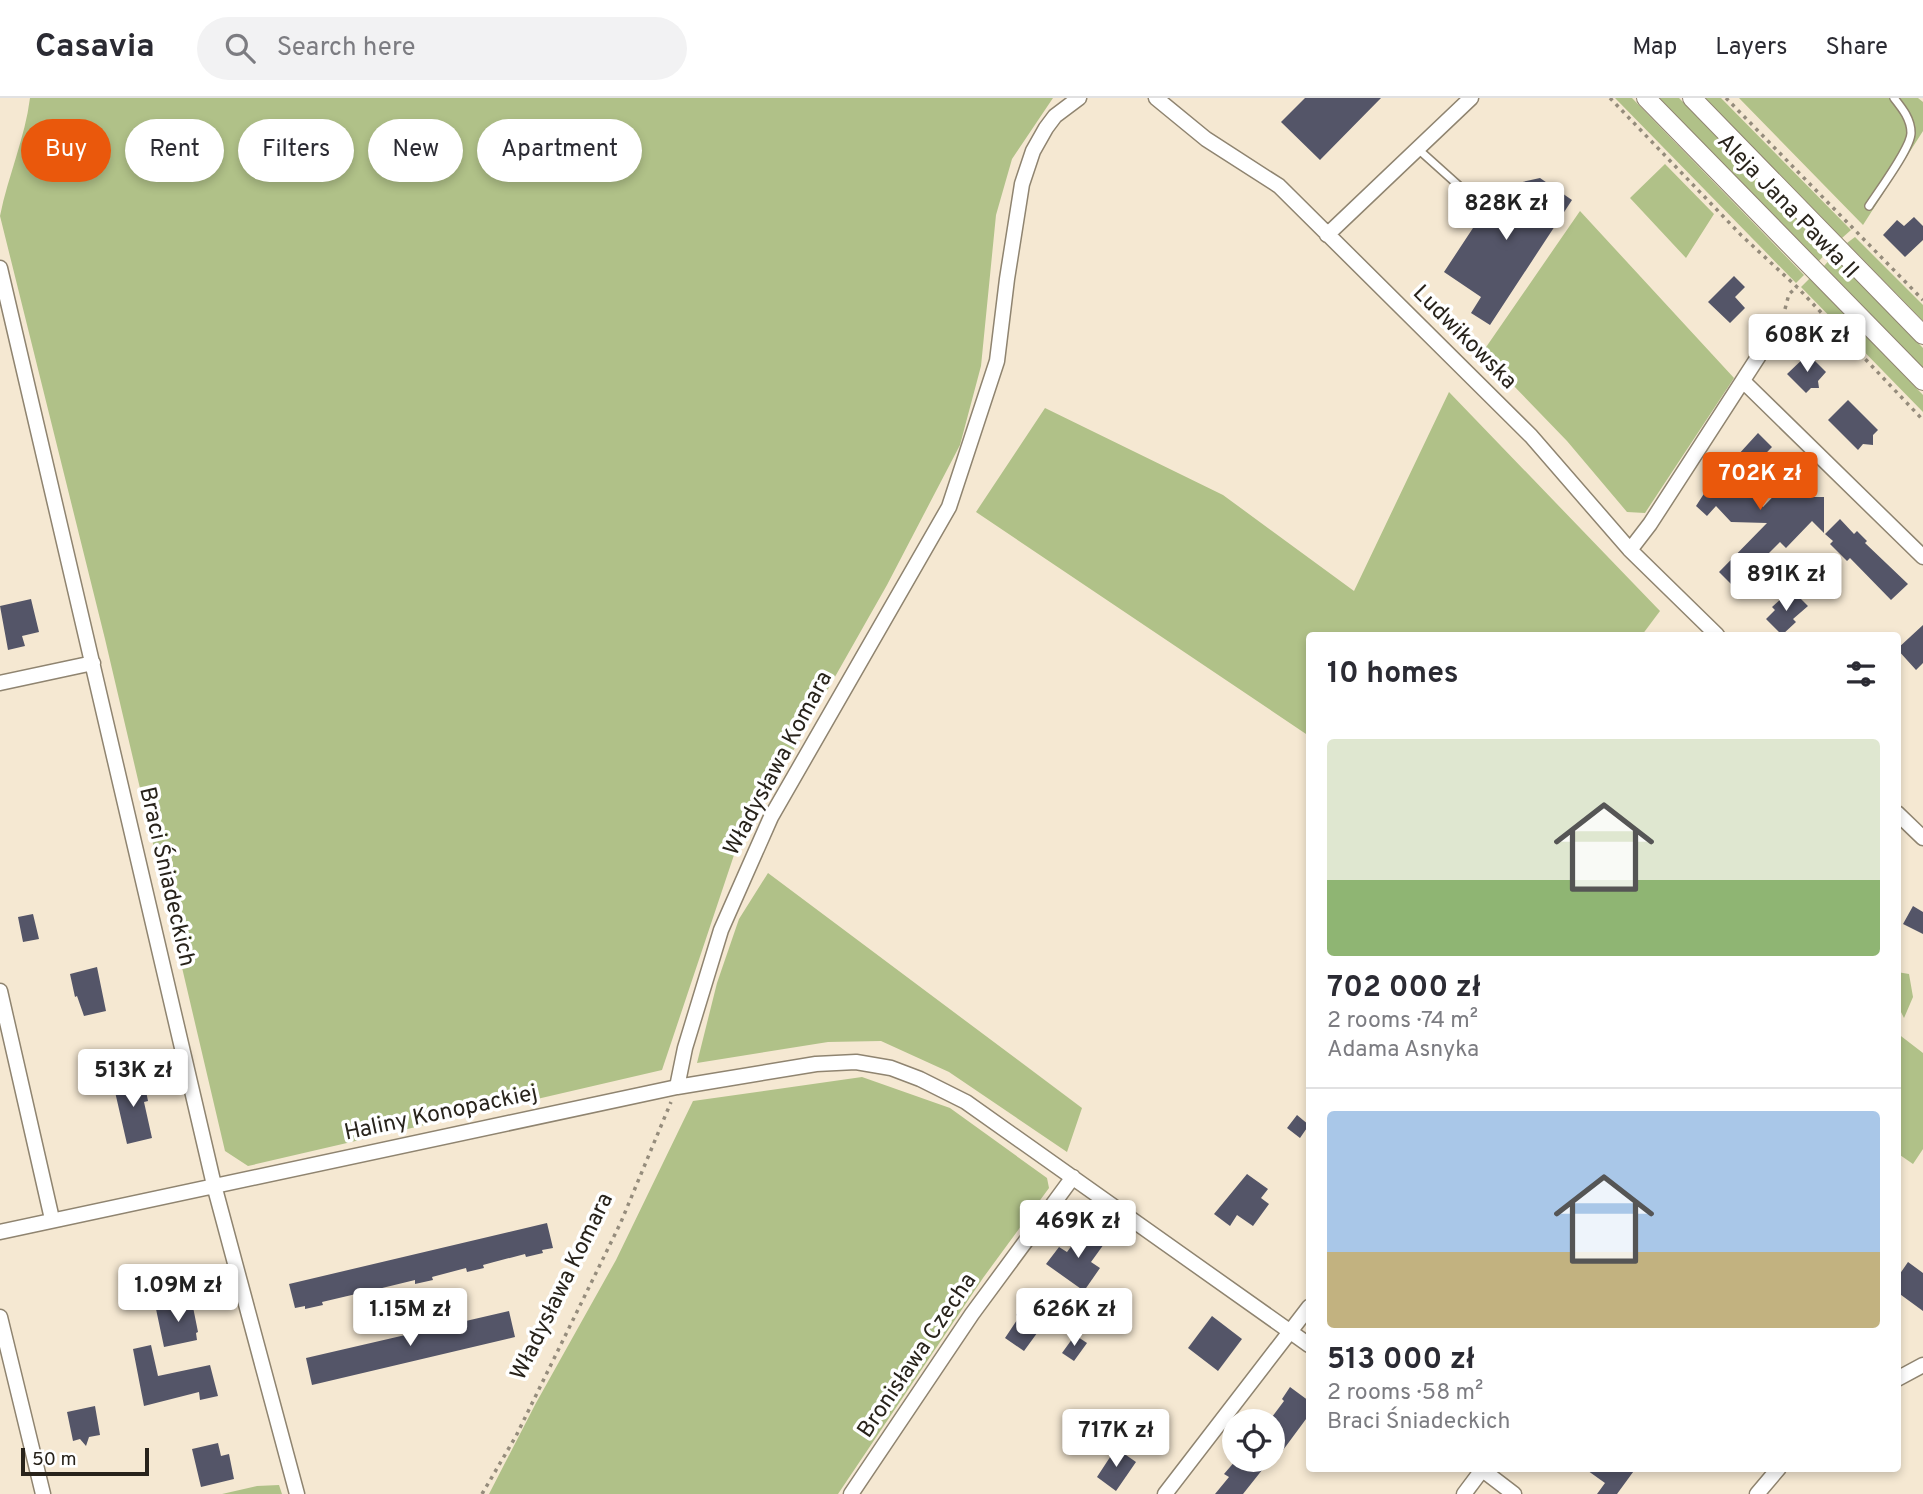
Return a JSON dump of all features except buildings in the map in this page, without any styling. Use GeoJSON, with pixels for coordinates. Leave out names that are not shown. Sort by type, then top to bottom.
{"type":"FeatureCollection","features":[{"type":"Feature","properties":{"kind":"street","name":"Władysława Komara"},"geometry":{"type":"LineString","coordinates":[[677,1087],[685,1048],[721,930],[771,817],[950,508],[997,361],[1022,184],[1033,151],[1046,128],[1055,116],[1079,98]]}},
{"type":"Feature","properties":{"kind":"street","name":"Ludwikowska"},"geometry":{"type":"LineString","coordinates":[[1156,98],[1206,139],[1268,177],[1531,436],[1630,550],[1714,632]]}},
{"type":"Feature","properties":{"kind":"street"},"geometry":{"type":"LineString","coordinates":[[1456,112],[1463,98]]}},
{"type":"Feature","properties":{"kind":"street"},"geometry":{"type":"LineString","coordinates":[[1327,235],[1471,98]]}},
{"type":"Feature","properties":{"kind":"street","name":"Aleja Jana Pawła II"},"geometry":{"type":"LineString","coordinates":[[1646,98],[1923,381]]}},
{"type":"Feature","properties":{"kind":"street","name":"Aleja Jana Pawła II"},"geometry":{"type":"LineString","coordinates":[[1692,98],[1923,335]]}},
{"type":"Feature","properties":{"kind":"street","name":"Braci Śniadeckich"},"geometry":{"type":"LineString","coordinates":[[0,268],[214,1185],[297,1494]]}},
{"type":"Feature","properties":{"kind":"street"},"geometry":{"type":"LineString","coordinates":[[1630,550],[1744,382],[1780,323]]}},
{"type":"Feature","properties":{"kind":"street"},"geometry":{"type":"LineString","coordinates":[[1744,382],[1923,557]]}},
{"type":"Feature","properties":{"kind":"street"},"geometry":{"type":"LineString","coordinates":[[0,683],[93,663]]}},
{"type":"Feature","properties":{"kind":"street"},"geometry":{"type":"LineString","coordinates":[[1901,817],[1923,838]]}},
{"type":"Feature","properties":{"kind":"street"},"geometry":{"type":"LineString","coordinates":[[0,991],[52,1219]]}},
{"type":"Feature","properties":{"kind":"street","name":"Haliny Konopackiej"},"geometry":{"type":"LineString","coordinates":[[0,1232],[677,1087],[840,1061],[891,1068],[966,1102],[1306,1343]]}},
{"type":"Feature","properties":{"kind":"street","name":"Bronisława Czecha"},"geometry":{"type":"LineString","coordinates":[[851,1494],[972,1314],[1073,1177]]}},
{"type":"Feature","properties":{"kind":"street"},"geometry":{"type":"LineString","coordinates":[[1165,1494],[1306,1311]]}},
{"type":"Feature","properties":{"kind":"street"},"geometry":{"type":"LineString","coordinates":[[0,1317],[43,1494]]}},
{"type":"Feature","properties":{"kind":"street"},"geometry":{"type":"LineString","coordinates":[[1901,1376],[1923,1365]]}},
{"type":"Feature","properties":{"kind":"street"},"geometry":{"type":"LineString","coordinates":[[1464,1494],[1479,1472]]}},
{"type":"Feature","properties":{"kind":"street"},"geometry":{"type":"LineString","coordinates":[[1485,1472],[1514,1494]]}},
{"type":"Feature","properties":{"kind":"street"},"geometry":{"type":"LineString","coordinates":[[1757,1494],[1776,1472]]}},
{"type":"Feature","properties":{"kind":"lane"},"geometry":{"type":"LineString","coordinates":[[1869,206],[1906,149],[1911,135],[1906,115],[1894,98]]}},
{"type":"Feature","properties":{"kind":"lane"},"geometry":{"type":"LineString","coordinates":[[1418,149],[1467,193]]}},
{"type":"Feature","properties":{"kind":"path"},"geometry":{"type":"LineString","coordinates":[[1610,98],[1741,234],[1797,287],[1923,420]]}},
{"type":"Feature","properties":{"kind":"path"},"geometry":{"type":"LineString","coordinates":[[1726,98],[1923,300]]}},
{"type":"Feature","properties":{"kind":"path"},"geometry":{"type":"LineString","coordinates":[[1780,323],[1789,294],[1797,287]]}},
{"type":"Feature","properties":{"kind":"path","name":"Władysława Komara"},"geometry":{"type":"LineString","coordinates":[[482,1494],[516,1436],[621,1222],[677,1087]]}},
{"type":"Feature","properties":{"kind":"green space"},"geometry":{"type":"Polygon","coordinates":[[[30,98],[1053,98],[1012,159],[996,215],[981,366],[960,445],[887,585],[734,855],[662,1070],[248,1166],[225,1151],[105,639],[0,216],[21,138],[21,182],[111,182],[111,119],[26,119],[30,98]]]}},
{"type":"Feature","properties":{"kind":"green space"},"geometry":{"type":"Polygon","coordinates":[[[1615,98],[1632,98],[1804,275],[1796,283],[1615,98]]]}},
{"type":"Feature","properties":{"kind":"green space"},"geometry":{"type":"Polygon","coordinates":[[[1659,98],[1679,98],[1829,250],[1819,261],[1659,98]]]}},
{"type":"Feature","properties":{"kind":"green space"},"geometry":{"type":"Polygon","coordinates":[[[1705,98],[1721,98],[1851,230],[1842,238],[1705,98]]]}},
{"type":"Feature","properties":{"kind":"green space"},"geometry":{"type":"Polygon","coordinates":[[[1739,98],[1918,98],[1923,102],[1923,131],[1863,225],[1739,98]]]}},
{"type":"Feature","properties":{"kind":"green space"},"geometry":{"type":"Polygon","coordinates":[[[1665,164],[1714,214],[1686,258],[1630,198],[1665,164]]]}},
{"type":"Feature","properties":{"kind":"green space"},"geometry":{"type":"Polygon","coordinates":[[[1580,211],[1734,378],[1645,513],[1627,512],[1567,441],[1482,353],[1580,211]]]}},
{"type":"Feature","properties":{"kind":"green space"},"geometry":{"type":"Polygon","coordinates":[[[1855,237],[1923,305],[1923,321],[1847,243],[1855,237]]]}},
{"type":"Feature","properties":{"kind":"green space"},"geometry":{"type":"Polygon","coordinates":[[[1833,256],[1923,348],[1923,368],[1824,266],[1833,256]]]}},
{"type":"Feature","properties":{"kind":"green space"},"geometry":{"type":"Polygon","coordinates":[[[1810,278],[1923,395],[1923,412],[1801,287],[1810,278]]]}},
{"type":"Feature","properties":{"kind":"green space"},"geometry":{"type":"Polygon","coordinates":[[[1449,392],[1660,611],[1644,632],[1306,632],[1306,734],[976,512],[1045,408],[1223,495],[1354,591],[1449,392]]]}},
{"type":"Feature","properties":{"kind":"green space"},"geometry":{"type":"Polygon","coordinates":[[[768,873],[1082,1108],[1067,1152],[949,1072],[881,1041],[828,1042],[697,1063],[717,983],[739,919],[768,873]]]}},
{"type":"Feature","properties":{"kind":"green space"},"geometry":{"type":"Polygon","coordinates":[[[1901,973],[1909,974],[1913,997],[1904,1018],[1901,1012],[1901,973]]]}},
{"type":"Feature","properties":{"kind":"green space"},"geometry":{"type":"Polygon","coordinates":[[[1901,1036],[1923,1053],[1923,1149],[1913,1164],[1901,1156],[1901,1036]]]}},
{"type":"Feature","properties":{"kind":"green space"},"geometry":{"type":"Polygon","coordinates":[[[862,1077],[950,1108],[1047,1178],[1049,1188],[983,1278],[838,1494],[489,1494],[616,1260],[693,1101],[862,1077]]]}},
{"type":"Feature","properties":{"kind":"green space"},"geometry":{"type":"Polygon","coordinates":[[[279,1485],[282,1494],[222,1494],[257,1486],[279,1485]]]}}]}
